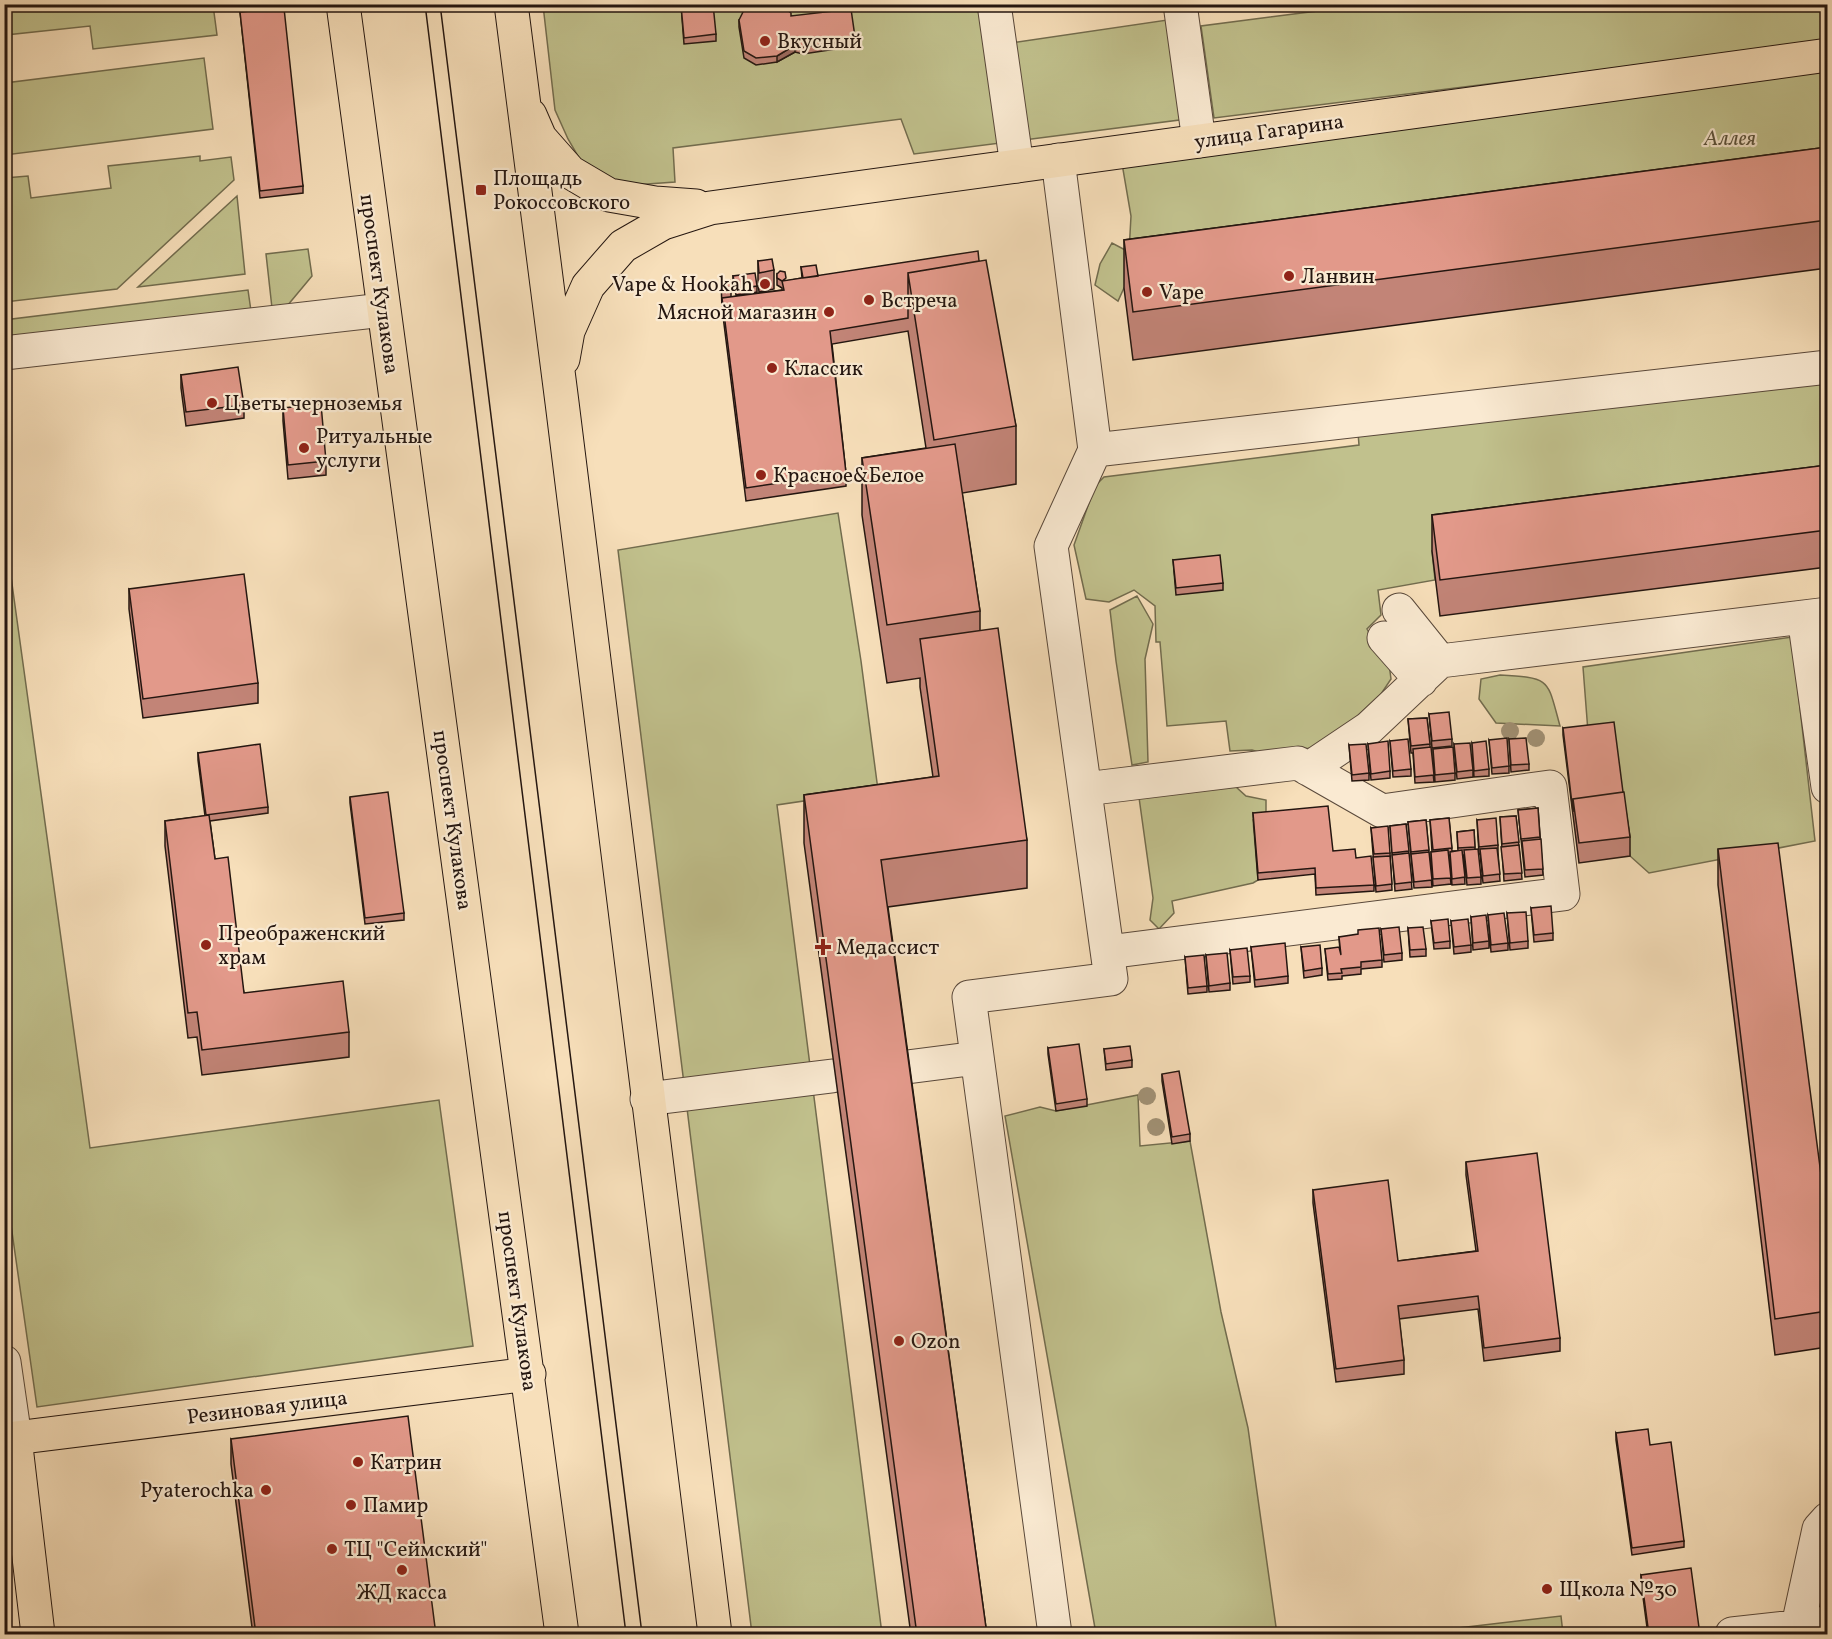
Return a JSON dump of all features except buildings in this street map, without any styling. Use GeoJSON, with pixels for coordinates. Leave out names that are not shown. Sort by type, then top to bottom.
{"type":"FeatureCollection","features":[{"type":"Feature","properties":{"kind":"main road","name":"проспект Кулакова"},"geometry":{"type":"LineString","coordinates":[[343,4],[529,1374],[562,1635]]}},
{"type":"Feature","properties":{"kind":"main road"},"geometry":{"type":"LineString","coordinates":[[510,4],[715,1635]]}},
{"type":"Feature","properties":{"kind":"main road","name":"улица Гагарина"},"geometry":{"type":"LineString","coordinates":[[710,208],[1827,55]]}},
{"type":"Feature","properties":{"kind":"main road"},"geometry":{"type":"LineString","coordinates":[[523,96],[540,138],[570,172],[609,195],[655,203],[710,208]]}},
{"type":"Feature","properties":{"kind":"main road"},"geometry":{"type":"LineString","coordinates":[[559,381],[568,331],[588,286],[623,246],[663,223],[710,208]]}},
{"type":"Feature","properties":{"kind":"main road","name":"Резиновая улица"},"geometry":{"type":"LineString","coordinates":[[10,1439],[529,1374]]}},
{"type":"Feature","properties":{"kind":"main road"},"geometry":{"type":"LineString","coordinates":[[10,1439],[38,1635]]}},
{"type":"Feature","properties":{"kind":"street"},"geometry":{"type":"LineString","coordinates":[[994,4],[1017,166]]}},
{"type":"Feature","properties":{"kind":"street"},"geometry":{"type":"LineString","coordinates":[[1180,4],[1199,141]]}},
{"type":"Feature","properties":{"kind":"street"},"geometry":{"type":"LineString","coordinates":[[1055,1635],[969,997],[1112,979],[1051,546],[1095,450],[1058,160]]}},
{"type":"Feature","properties":{"kind":"street"},"geometry":{"type":"LineString","coordinates":[[4,353],[383,310]]}},
{"type":"Feature","properties":{"kind":"street"},"geometry":{"type":"LineString","coordinates":[[1095,450],[1827,367]]}},
{"type":"Feature","properties":{"kind":"street"},"geometry":{"type":"LineString","coordinates":[[1399,610],[1430,670]]}},
{"type":"Feature","properties":{"kind":"street"},"geometry":{"type":"LineString","coordinates":[[1308,769],[1369,728],[1430,670],[1816,616],[1827,786]]}},
{"type":"Feature","properties":{"kind":"street"},"geometry":{"type":"LineString","coordinates":[[1383,639],[1430,670]]}},
{"type":"Feature","properties":{"kind":"street"},"geometry":{"type":"LineString","coordinates":[[1085,789],[1298,763],[1382,811],[1550,787],[1563,894],[1108,952]]}},
{"type":"Feature","properties":{"kind":"street"},"geometry":{"type":"LineString","coordinates":[[906,1067],[977,1058]]}},
{"type":"Feature","properties":{"kind":"street"},"geometry":{"type":"LineString","coordinates":[[646,1099],[832,1076]]}},
{"type":"Feature","properties":{"kind":"street"},"geometry":{"type":"LineString","coordinates":[[4,1362],[10,1439]]}},
{"type":"Feature","properties":{"kind":"street"},"geometry":{"type":"LineString","coordinates":[[1732,1635],[1813,1624],[1819,1529],[1827,1519]]}},
{"type":"Feature","properties":{"kind":"green space"},"geometry":{"type":"Polygon","coordinates":[[[1316,4],[1828,5],[1827,42],[1214,118],[1201,26],[1317,11],[1316,4]]]}},
{"type":"Feature","properties":{"kind":"green space"},"geometry":{"type":"Polygon","coordinates":[[[4,5],[213,5],[217,35],[93,49],[90,26],[6,35],[8,59],[5,59],[4,5]]]}},
{"type":"Feature","properties":{"kind":"green space"},"geometry":{"type":"Polygon","coordinates":[[[543,5],[978,5],[984,47],[1174,19],[1187,119],[914,154],[901,119],[673,148],[675,182],[605,187],[582,163],[555,110],[543,5]]]}},
{"type":"Feature","properties":{"kind":"green space","name":"Аллея"},"geometry":{"type":"Polygon","coordinates":[[[1827,55],[1827,195],[1124,288],[1118,301],[1095,285],[1100,264],[1112,243],[1129,252],[1131,216],[1120,152],[1827,55]]]}},
{"type":"Feature","properties":{"kind":"green space"},"geometry":{"type":"Polygon","coordinates":[[[204,58],[213,129],[5,155],[5,83],[204,58]]]}},
{"type":"Feature","properties":{"kind":"green space"},"geometry":{"type":"Polygon","coordinates":[[[200,156],[200,161],[231,157],[234,180],[117,289],[5,302],[5,178],[28,176],[31,198],[111,188],[108,166],[200,156]]]}},
{"type":"Feature","properties":{"kind":"green space"},"geometry":{"type":"Polygon","coordinates":[[[237,196],[245,274],[138,287],[237,196]]]}},
{"type":"Feature","properties":{"kind":"green space"},"geometry":{"type":"Polygon","coordinates":[[[308,249],[312,276],[287,306],[272,308],[266,254],[308,249]]]}},
{"type":"Feature","properties":{"kind":"green space"},"geometry":{"type":"Polygon","coordinates":[[[248,290],[251,311],[5,340],[4,320],[248,290]]]}},
{"type":"Feature","properties":{"kind":"green space"},"geometry":{"type":"Polygon","coordinates":[[[1827,367],[1827,501],[1432,551],[1435,580],[1378,590],[1381,615],[1367,629],[1389,664],[1391,679],[1381,694],[1324,747],[1269,755],[1252,750],[1230,751],[1226,721],[1167,726],[1160,642],[1156,642],[1155,606],[1134,590],[1109,602],[1086,599],[1074,545],[1095,486],[1104,477],[1359,445],[1357,420],[1827,367]]]}},
{"type":"Feature","properties":{"kind":"green space"},"geometry":{"type":"Polygon","coordinates":[[[838,513],[878,790],[777,805],[882,1634],[752,1634],[618,550],[838,513]]]}},
{"type":"Feature","properties":{"kind":"green space"},"geometry":{"type":"Polygon","coordinates":[[[4,526],[90,1148],[439,1100],[473,1346],[37,1407],[4,1176],[4,526]]]}},
{"type":"Feature","properties":{"kind":"green space"},"geometry":{"type":"Polygon","coordinates":[[[1137,596],[1153,624],[1145,659],[1148,762],[1132,765],[1110,610],[1137,596]]]}},
{"type":"Feature","properties":{"kind":"green space"},"geometry":{"type":"Polygon","coordinates":[[[1792,637],[1815,841],[1649,873],[1630,856],[1614,729],[1588,732],[1583,667],[1792,637]]]}},
{"type":"Feature","properties":{"kind":"green space"},"geometry":{"type":"Polygon","coordinates":[[[1500,675],[1529,678],[1545,684],[1560,726],[1496,723],[1479,699],[1481,679],[1500,675]]]}},
{"type":"Feature","properties":{"kind":"green space"},"geometry":{"type":"Polygon","coordinates":[[[1137,783],[1236,787],[1246,796],[1266,800],[1266,818],[1253,820],[1258,880],[1172,901],[1174,913],[1159,929],[1150,920],[1153,898],[1137,783]]]}},
{"type":"Feature","properties":{"kind":"green space"},"geometry":{"type":"Polygon","coordinates":[[[1138,1095],[1140,1146],[1190,1141],[1221,1312],[1248,1428],[1277,1634],[1096,1634],[1005,1116],[1040,1107],[1056,1111],[1138,1095]]]}},
{"type":"Feature","properties":{"kind":"green space"},"geometry":{"type":"Polygon","coordinates":[[[1561,1616],[1563,1634],[1407,1634],[1561,1616]]]}},
{"type":"Feature","properties":{"kind":"tram line"},"geometry":{"type":"LineString","coordinates":[[425,4],[626,1634]]}},
{"type":"Feature","properties":{"kind":"tram line"},"geometry":{"type":"LineString","coordinates":[[440,4],[642,1634]]}},
{"type":"Feature","properties":{"kind":"place","name":"Вкусный"},"geometry":{"type":"Point","coordinates":[765,41]}},
{"type":"Feature","properties":{"kind":"place","name":"Площадь Рокоссовского"},"geometry":{"type":"Point","coordinates":[481,190]}},
{"type":"Feature","properties":{"kind":"place","name":"Ланвин"},"geometry":{"type":"Point","coordinates":[1289,276]}},
{"type":"Feature","properties":{"kind":"place","name":"Vape & Hookah"},"geometry":{"type":"Point","coordinates":[765,284]}},
{"type":"Feature","properties":{"kind":"place","name":"Vape"},"geometry":{"type":"Point","coordinates":[1147,292]}},
{"type":"Feature","properties":{"kind":"place","name":"Встреча"},"geometry":{"type":"Point","coordinates":[869,300]}},
{"type":"Feature","properties":{"kind":"place","name":"Мясной магазин"},"geometry":{"type":"Point","coordinates":[829,312]}},
{"type":"Feature","properties":{"kind":"place","name":"Классик"},"geometry":{"type":"Point","coordinates":[772,368]}},
{"type":"Feature","properties":{"kind":"place","name":"Цветы черноземья"},"geometry":{"type":"Point","coordinates":[212,403]}},
{"type":"Feature","properties":{"kind":"place","name":"Ритуальные услуги"},"geometry":{"type":"Point","coordinates":[304,448]}},
{"type":"Feature","properties":{"kind":"place","name":"Красное&Белое"},"geometry":{"type":"Point","coordinates":[761,475]}},
{"type":"Feature","properties":{"kind":"place","name":"Преображенский храм"},"geometry":{"type":"Point","coordinates":[206,945]}},
{"type":"Feature","properties":{"kind":"place","name":"Медассист"},"geometry":{"type":"Point","coordinates":[823,947]}},
{"type":"Feature","properties":{"kind":"place","name":"Ozon"},"geometry":{"type":"Point","coordinates":[899,1341]}},
{"type":"Feature","properties":{"kind":"place","name":"Катрин"},"geometry":{"type":"Point","coordinates":[358,1462]}},
{"type":"Feature","properties":{"kind":"place","name":"Pyaterochka"},"geometry":{"type":"Point","coordinates":[266,1490]}},
{"type":"Feature","properties":{"kind":"place","name":"Памир"},"geometry":{"type":"Point","coordinates":[351,1505]}},
{"type":"Feature","properties":{"kind":"place","name":"ТЦ \"Сеймский\""},"geometry":{"type":"Point","coordinates":[332,1549]}},
{"type":"Feature","properties":{"kind":"place","name":"ЖД касса"},"geometry":{"type":"Point","coordinates":[402,1570]}},
{"type":"Feature","properties":{"kind":"place","name":"Щкола №30"},"geometry":{"type":"Point","coordinates":[1547,1589]}}]}
